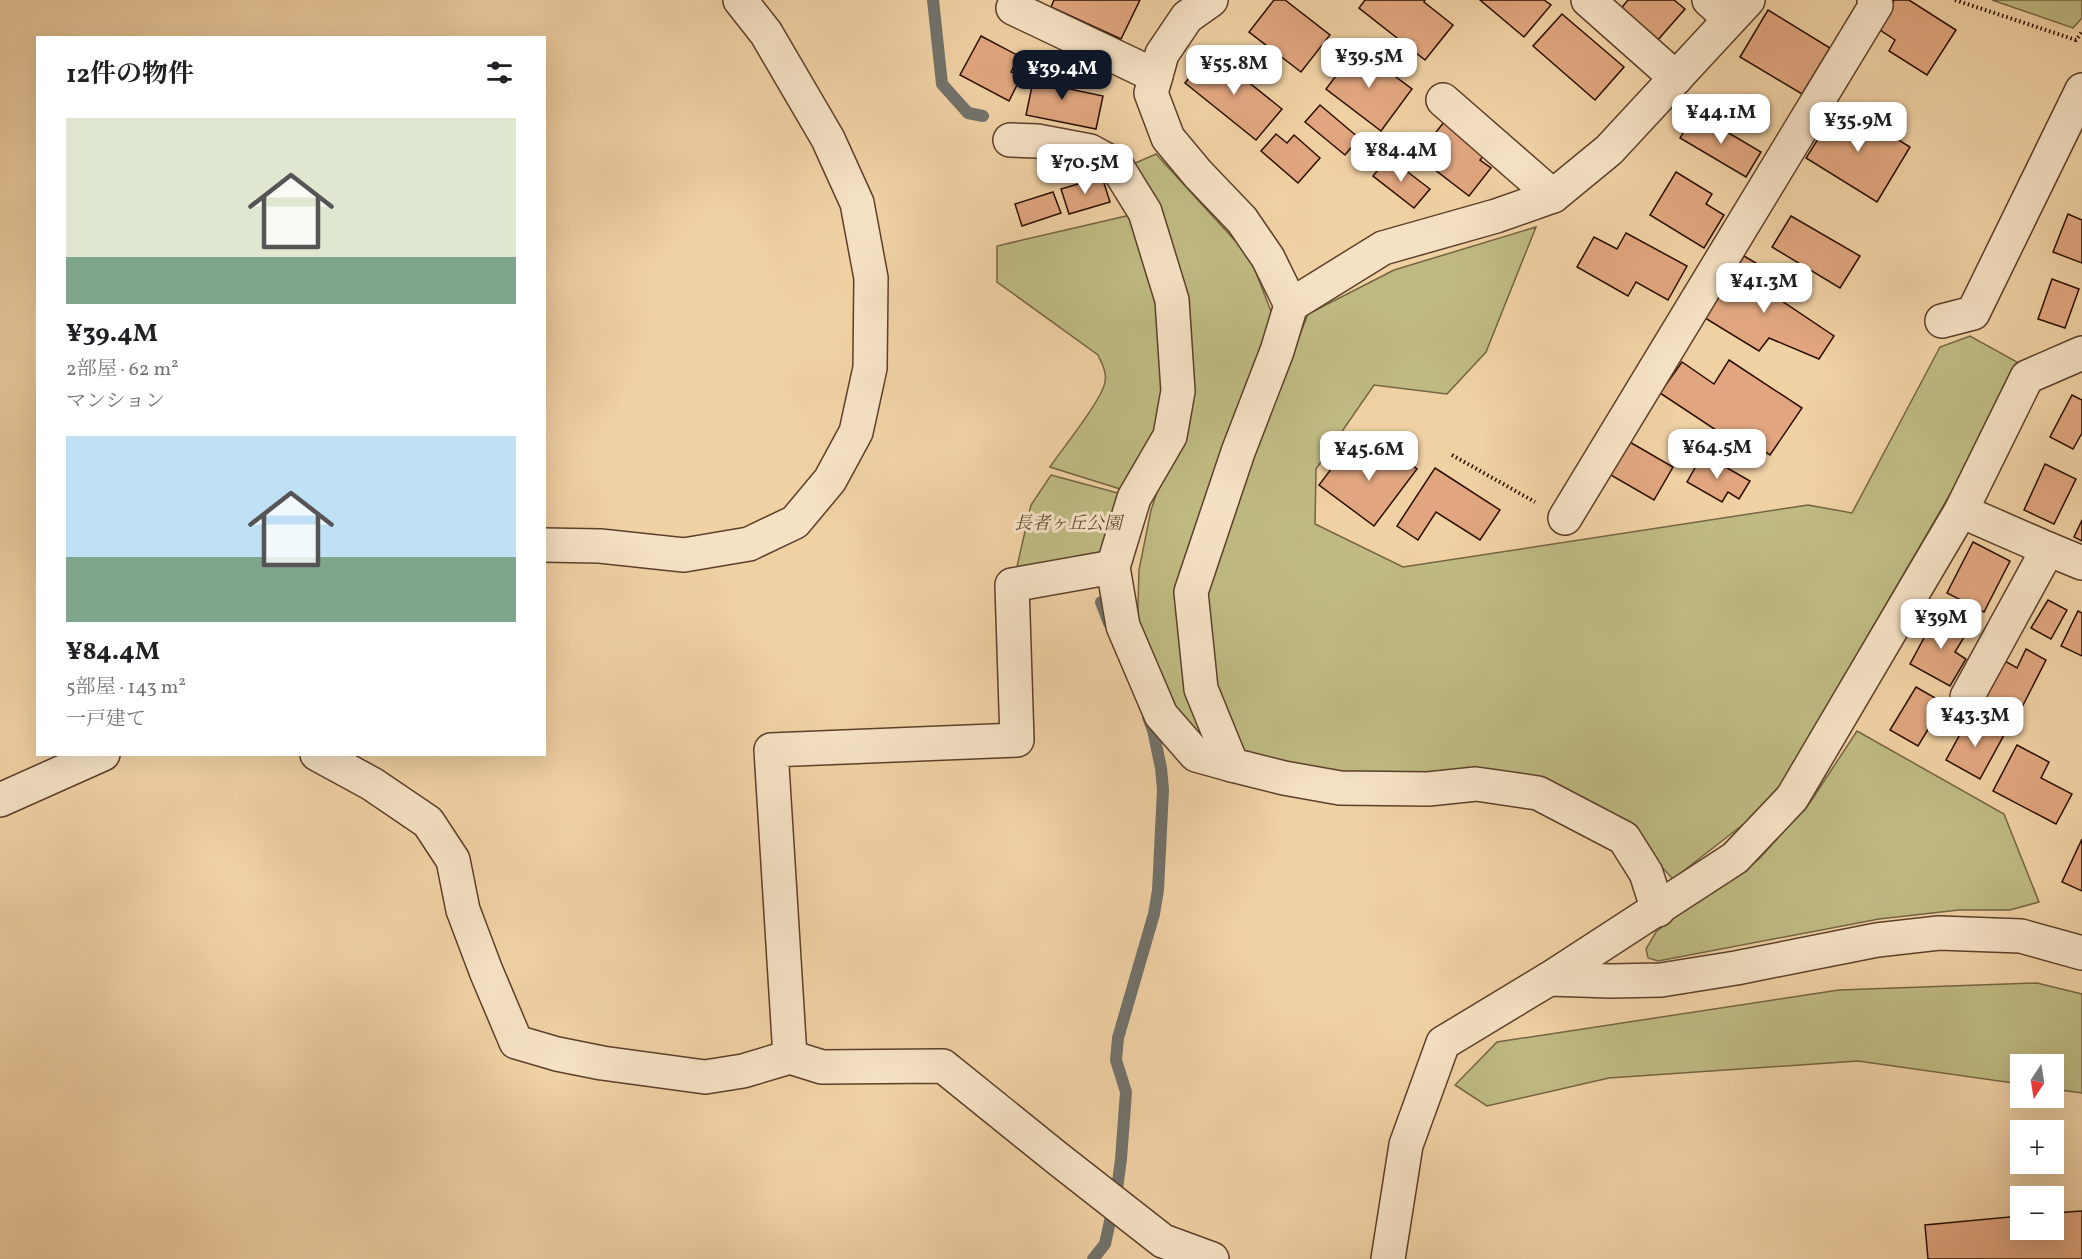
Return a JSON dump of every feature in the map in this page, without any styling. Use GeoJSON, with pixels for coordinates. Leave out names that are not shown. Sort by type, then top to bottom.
{"type":"FeatureCollection","features":[{"type":"Feature","properties":{"kind":"street"},"geometry":{"type":"LineString","coordinates":[[546,545],[600,546],[684,555],[749,544],[795,522],[830,480],[856,432],[870,368],[871,278],[857,203],[828,139],[766,33],[740,0]]}},
{"type":"Feature","properties":{"kind":"street"},"geometry":{"type":"LineString","coordinates":[[1588,0],[1676,78]]}},
{"type":"Feature","properties":{"kind":"street"},"geometry":{"type":"LineString","coordinates":[[1565,518],[1876,5],[1874,0]]}},
{"type":"Feature","properties":{"kind":"street"},"geometry":{"type":"LineString","coordinates":[[1196,6],[1162,54],[1151,93],[1168,138],[1198,174],[1242,220],[1268,258],[1291,305]]}},
{"type":"Feature","properties":{"kind":"street"},"geometry":{"type":"LineString","coordinates":[[1232,765],[1201,689],[1191,592],[1238,452],[1277,351],[1291,305],[1383,248],[1496,216],[1553,196],[1609,150],[1676,78],[1729,6]]}},
{"type":"Feature","properties":{"kind":"street"},"geometry":{"type":"LineString","coordinates":[[1013,8],[1156,76]]}},
{"type":"Feature","properties":{"kind":"street"},"geometry":{"type":"LineString","coordinates":[[1942,321],[1972,313],[2082,90]]}},
{"type":"Feature","properties":{"kind":"street"},"geometry":{"type":"LineString","coordinates":[[1443,100],[1553,196]]}},
{"type":"Feature","properties":{"kind":"street"},"geometry":{"type":"LineString","coordinates":[[1010,140],[1037,141],[1090,152],[1116,165],[1145,212],[1172,300],[1178,391],[1170,436],[1134,498],[1113,567],[1123,626],[1161,715],[1196,755],[1284,778],[1340,788],[1428,789],[1476,784],[1538,794],[1624,838],[1646,873],[1658,910]]}},
{"type":"Feature","properties":{"kind":"street"},"geometry":{"type":"LineString","coordinates":[[1388,1259],[1406,1145],[1443,1042],[1550,978],[1736,858],[1792,798],[1961,511],[2027,377],[2082,353]]}},
{"type":"Feature","properties":{"kind":"street"},"geometry":{"type":"LineString","coordinates":[[1961,511],[2082,563]]}},
{"type":"Feature","properties":{"kind":"street"},"geometry":{"type":"LineString","coordinates":[[1967,697],[2048,549]]}},
{"type":"Feature","properties":{"kind":"street"},"geometry":{"type":"LineString","coordinates":[[790,1057],[771,750],[1017,740],[1012,585],[1113,567]]}},
{"type":"Feature","properties":{"kind":"street"},"geometry":{"type":"LineString","coordinates":[[0,800],[99,756]]}},
{"type":"Feature","properties":{"kind":"street"},"geometry":{"type":"LineString","coordinates":[[321,756],[372,784],[428,822],[453,860],[463,910],[516,1042],[557,1054],[602,1063],[705,1077],[744,1071],[790,1057],[822,1067],[943,1066],[1163,1241],[1212,1259]]}},
{"type":"Feature","properties":{"kind":"street"},"geometry":{"type":"LineString","coordinates":[[1550,978],[1611,981],[1661,980],[1736,968],[1877,940],[1939,933],[2021,936],[2082,953]]}},
{"type":"Feature","properties":{"kind":"path"},"geometry":{"type":"LineString","coordinates":[[1955,0],[2076,40],[2082,32]]}},
{"type":"Feature","properties":{"kind":"path"},"geometry":{"type":"LineString","coordinates":[[1452,455],[1565,518]]}},
{"type":"Feature","properties":{"kind":"green space"},"geometry":{"type":"Polygon","coordinates":[[[1992,0],[2082,0],[2082,18],[2073,28],[1992,0]]]}},
{"type":"Feature","properties":{"kind":"green space"},"geometry":{"type":"Polygon","coordinates":[[[1156,154],[1250,257],[1277,327],[1185,590],[1224,757],[1198,750],[1137,641],[1139,570],[1151,510],[1175,438],[1184,389],[1122,169],[1156,154]]]}},
{"type":"Feature","properties":{"kind":"green space"},"geometry":{"type":"Polygon","coordinates":[[[1135,214],[1168,299],[1175,390],[1133,493],[1050,467],[1097,400],[1105,382],[1105,371],[1098,355],[997,282],[997,246],[1135,214]]]}},
{"type":"Feature","properties":{"kind":"green space"},"geometry":{"type":"Polygon","coordinates":[[[1536,227],[1486,352],[1447,394],[1374,385],[1316,469],[1315,524],[1403,567],[1808,505],[1852,513],[1940,347],[1970,336],[2017,362],[1985,434],[1777,792],[1754,816],[1673,879],[1625,828],[1540,786],[1343,777],[1246,756],[1212,689],[1204,593],[1232,508],[1308,314],[1394,270],[1536,227]]]}},
{"type":"Feature","properties":{"kind":"green space","name":"長者ヶ丘公園"},"geometry":{"type":"Polygon","coordinates":[[[1051,475],[1129,496],[1112,555],[1016,571],[1031,505],[1051,475]]]}},
{"type":"Feature","properties":{"kind":"green space"},"geometry":{"type":"Polygon","coordinates":[[[1857,731],[2004,814],[2039,902],[2010,910],[1959,910],[1879,919],[1658,961],[1648,958],[1646,949],[1656,932],[1688,906],[1759,859],[1811,801],[1857,731]]]}},
{"type":"Feature","properties":{"kind":"green space"},"geometry":{"type":"Polygon","coordinates":[[[2037,983],[2082,994],[2082,1093],[2064,1090],[2064,1054],[2010,1054],[2010,1083],[1858,1061],[1609,1078],[1487,1106],[1455,1085],[1497,1042],[1839,990],[2037,983]]]}},
{"type":"Feature","properties":{"kind":"building"},"geometry":{"type":"Polygon","coordinates":[[[1054,0],[1140,0],[1121,39],[1051,7],[1054,0]]]}},
{"type":"Feature","properties":{"kind":"building"},"geometry":{"type":"Polygon","coordinates":[[[1274,0],[1285,0],[1330,35],[1301,72],[1249,32],[1274,0]]]}},
{"type":"Feature","properties":{"kind":"building"},"geometry":{"type":"Polygon","coordinates":[[[1365,0],[1425,0],[1424,2],[1453,25],[1425,60],[1359,8],[1365,0]]]}},
{"type":"Feature","properties":{"kind":"building"},"geometry":{"type":"Polygon","coordinates":[[[1480,0],[1544,0],[1551,5],[1524,37],[1480,0]]]}},
{"type":"Feature","properties":{"kind":"building"},"geometry":{"type":"Polygon","coordinates":[[[1628,0],[1674,0],[1685,9],[1650,49],[1614,17],[1628,0]]]}},
{"type":"Feature","properties":{"kind":"building"},"geometry":{"type":"Polygon","coordinates":[[[1894,0],[1909,0],[1956,30],[1927,75],[1889,51],[1895,40],[1877,28],[1894,0]]]}},
{"type":"Feature","properties":{"kind":"building"},"geometry":{"type":"Polygon","coordinates":[[[1768,10],[1830,48],[1802,94],[1740,57],[1768,10]]]}},
{"type":"Feature","properties":{"kind":"building"},"geometry":{"type":"Polygon","coordinates":[[[1562,14],[1624,67],[1595,100],[1533,46],[1562,14]]]}},
{"type":"Feature","properties":{"kind":"building"},"geometry":{"type":"Polygon","coordinates":[[[981,36],[1019,56],[1011,72],[1021,77],[1009,101],[960,75],[981,36]]]}},
{"type":"Feature","properties":{"kind":"building"},"geometry":{"type":"Polygon","coordinates":[[[1357,48],[1412,89],[1381,131],[1326,89],[1357,48]]]}},
{"type":"Feature","properties":{"kind":"building"},"geometry":{"type":"Polygon","coordinates":[[[1211,52],[1282,109],[1256,140],[1185,83],[1211,52]]]}},
{"type":"Feature","properties":{"kind":"building"},"geometry":{"type":"Polygon","coordinates":[[[1036,67],[1063,72],[1060,87],[1103,96],[1096,129],[1026,115],[1036,67]]]}},
{"type":"Feature","properties":{"kind":"building"},"geometry":{"type":"Polygon","coordinates":[[[1840,104],[1910,147],[1877,202],[1806,158],[1840,104]]]}},
{"type":"Feature","properties":{"kind":"building"},"geometry":{"type":"Polygon","coordinates":[[[1320,105],[1359,138],[1345,155],[1305,122],[1320,105]]]}},
{"type":"Feature","properties":{"kind":"building"},"geometry":{"type":"Polygon","coordinates":[[[1695,113],[1761,152],[1746,177],[1680,138],[1695,113]]]}},
{"type":"Feature","properties":{"kind":"building"},"geometry":{"type":"Polygon","coordinates":[[[1444,122],[1485,154],[1480,160],[1491,168],[1469,196],[1417,156],[1444,122]]]}},
{"type":"Feature","properties":{"kind":"building"},"geometry":{"type":"Polygon","coordinates":[[[1276,134],[1287,143],[1294,135],[1320,158],[1298,183],[1261,151],[1276,134]]]}},
{"type":"Feature","properties":{"kind":"building"},"geometry":{"type":"Polygon","coordinates":[[[1388,157],[1430,189],[1414,208],[1373,176],[1388,157]]]}},
{"type":"Feature","properties":{"kind":"building"},"geometry":{"type":"Polygon","coordinates":[[[1676,172],[1712,194],[1706,204],[1724,215],[1704,248],[1650,215],[1676,172]]]}},
{"type":"Feature","properties":{"kind":"building"},"geometry":{"type":"Polygon","coordinates":[[[1102,177],[1110,202],[1069,214],[1061,189],[1102,177]]]}},
{"type":"Feature","properties":{"kind":"building"},"geometry":{"type":"Polygon","coordinates":[[[1053,192],[1061,213],[1022,226],[1015,204],[1053,192]]]}},
{"type":"Feature","properties":{"kind":"building"},"geometry":{"type":"Polygon","coordinates":[[[2068,214],[2082,220],[2082,263],[2053,252],[2068,214]]]}},
{"type":"Feature","properties":{"kind":"building"},"geometry":{"type":"Polygon","coordinates":[[[1791,216],[1860,256],[1840,288],[1772,247],[1791,216]]]}},
{"type":"Feature","properties":{"kind":"building"},"geometry":{"type":"Polygon","coordinates":[[[1626,233],[1687,266],[1668,300],[1636,282],[1628,296],[1577,267],[1594,237],[1617,249],[1626,233]]]}},
{"type":"Feature","properties":{"kind":"building"},"geometry":{"type":"Polygon","coordinates":[[[1744,256],[1776,275],[1767,291],[1834,336],[1819,359],[1769,338],[1759,351],[1705,318],[1744,256]]]}},
{"type":"Feature","properties":{"kind":"building"},"geometry":{"type":"Polygon","coordinates":[[[2052,279],[2079,289],[2065,328],[2038,319],[2052,279]]]}},
{"type":"Feature","properties":{"kind":"building"},"geometry":{"type":"Polygon","coordinates":[[[1729,360],[1802,408],[1770,455],[1745,439],[1740,446],[1660,393],[1682,362],[1714,384],[1729,360]]]}},
{"type":"Feature","properties":{"kind":"building"},"geometry":{"type":"Polygon","coordinates":[[[2072,395],[2082,400],[2082,433],[2073,449],[2050,437],[2072,395]]]}},
{"type":"Feature","properties":{"kind":"building"},"geometry":{"type":"Polygon","coordinates":[[[1628,441],[1673,467],[1654,500],[1609,474],[1628,441]]]}},
{"type":"Feature","properties":{"kind":"building"},"geometry":{"type":"Polygon","coordinates":[[[1383,443],[1417,469],[1374,526],[1319,485],[1344,452],[1364,467],[1383,443]]]}},
{"type":"Feature","properties":{"kind":"building"},"geometry":{"type":"Polygon","coordinates":[[[1703,454],[1750,481],[1739,499],[1728,492],[1722,502],[1687,482],[1703,454]]]}},
{"type":"Feature","properties":{"kind":"building"},"geometry":{"type":"Polygon","coordinates":[[[2045,464],[2076,479],[2054,524],[2024,510],[2045,464]]]}},
{"type":"Feature","properties":{"kind":"building"},"geometry":{"type":"Polygon","coordinates":[[[1435,468],[1500,510],[1480,540],[1436,512],[1418,540],[1397,526],[1435,468]]]}},
{"type":"Feature","properties":{"kind":"building"},"geometry":{"type":"Polygon","coordinates":[[[2082,520],[2082,541],[2074,537],[2082,520]]]}},
{"type":"Feature","properties":{"kind":"building"},"geometry":{"type":"Polygon","coordinates":[[[1973,542],[2010,561],[1984,612],[1947,593],[1973,542]]]}},
{"type":"Feature","properties":{"kind":"building"},"geometry":{"type":"Polygon","coordinates":[[[2048,600],[2067,610],[2051,639],[2031,628],[2048,600]]]}},
{"type":"Feature","properties":{"kind":"building"},"geometry":{"type":"Polygon","coordinates":[[[2078,611],[2082,613],[2082,656],[2061,646],[2078,611]]]}},
{"type":"Feature","properties":{"kind":"building"},"geometry":{"type":"Polygon","coordinates":[[[1938,612],[1969,629],[1955,652],[1966,659],[1950,686],[1910,664],[1938,612]]]}},
{"type":"Feature","properties":{"kind":"building"},"geometry":{"type":"Polygon","coordinates":[[[2026,649],[2046,660],[2017,717],[1984,700],[2005,661],[2017,668],[2026,649]]]}},
{"type":"Feature","properties":{"kind":"building"},"geometry":{"type":"Polygon","coordinates":[[[1916,687],[1944,703],[1918,746],[1890,730],[1916,687]]]}},
{"type":"Feature","properties":{"kind":"building"},"geometry":{"type":"Polygon","coordinates":[[[1970,716],[2004,735],[1980,779],[1946,760],[1970,716]]]}},
{"type":"Feature","properties":{"kind":"building"},"geometry":{"type":"Polygon","coordinates":[[[2017,745],[2049,762],[2041,778],[2072,794],[2056,824],[1993,791],[2017,745]]]}},
{"type":"Feature","properties":{"kind":"building"},"geometry":{"type":"Polygon","coordinates":[[[2082,839],[2082,891],[2062,882],[2082,839]]]}},
{"type":"Feature","properties":{"kind":"building"},"geometry":{"type":"Polygon","coordinates":[[[2082,1211],[2082,1259],[1928,1259],[1925,1225],[2010,1217],[2010,1240],[2064,1240],[2064,1212],[2082,1211]]]}},
{"type":"Feature","properties":{"kind":"waterway"},"geometry":{"type":"LineString","coordinates":[[933,0],[942,84],[968,113],[983,116]]}},
{"type":"Feature","properties":{"kind":"waterway"},"geometry":{"type":"LineString","coordinates":[[1101,602],[1109,623]]}},
{"type":"Feature","properties":{"kind":"waterway"},"geometry":{"type":"LineString","coordinates":[[1093,1259],[1105,1244],[1121,1159],[1126,1092],[1116,1060],[1118,1038],[1154,914],[1158,890],[1163,790],[1161,768],[1148,717]]}}]}
